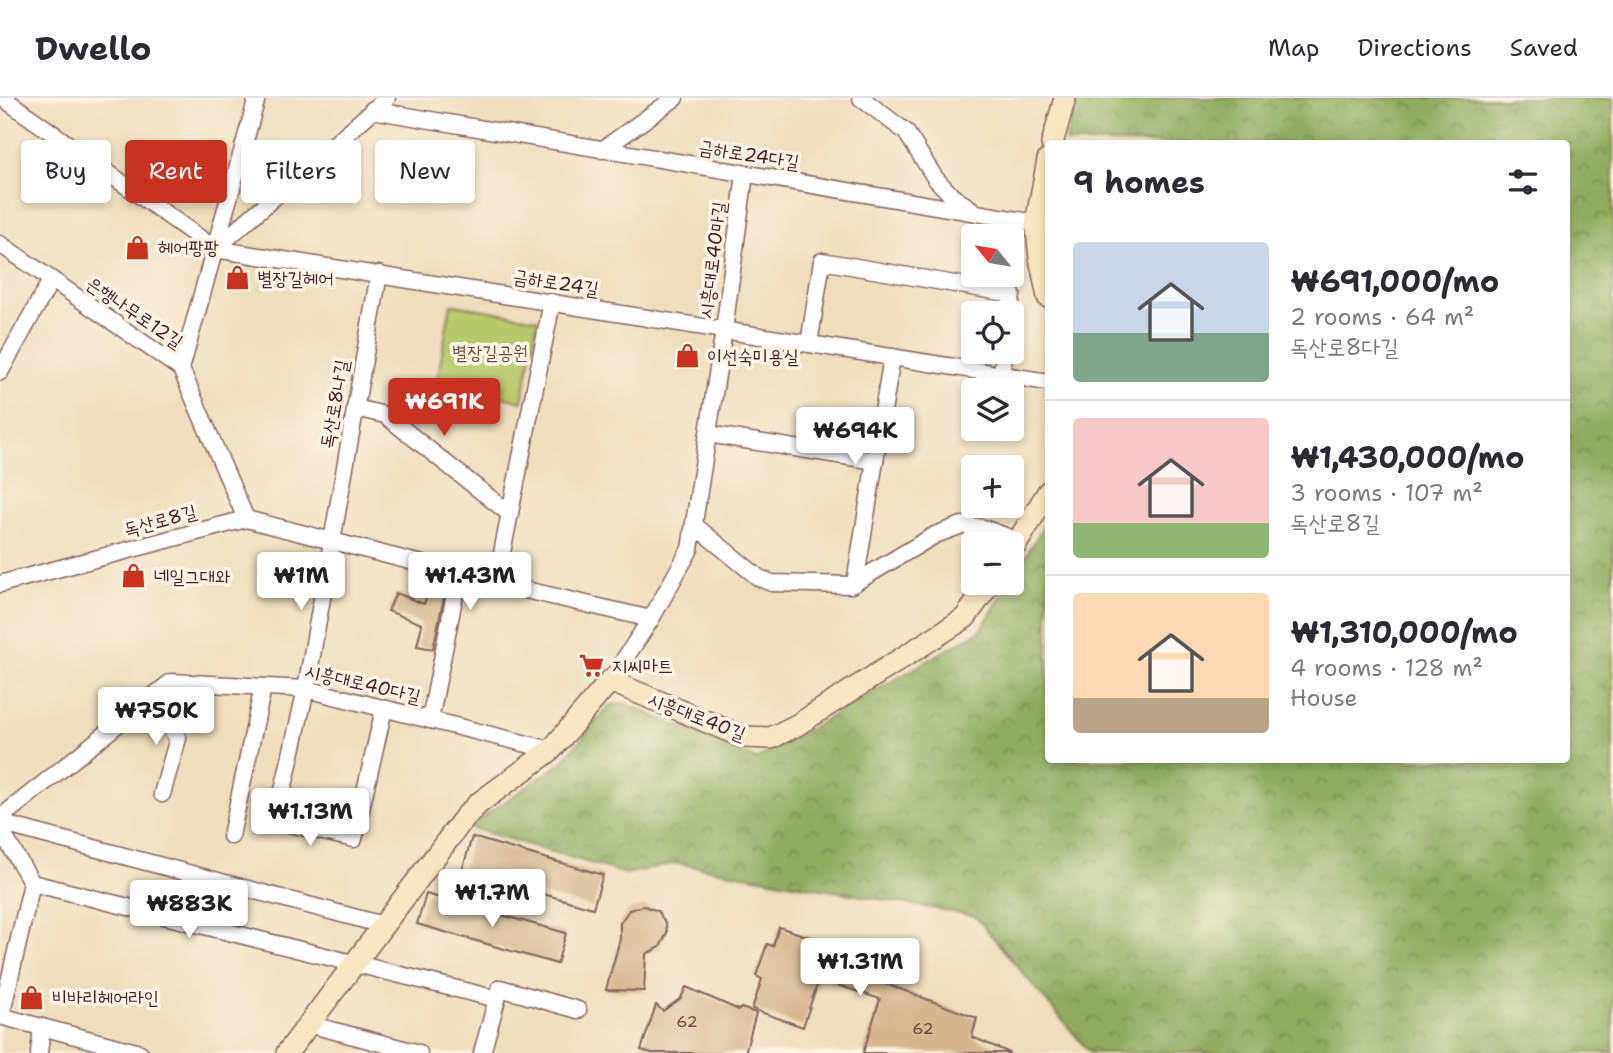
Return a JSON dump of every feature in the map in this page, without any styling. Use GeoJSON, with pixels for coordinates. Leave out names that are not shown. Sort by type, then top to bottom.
{"type":"FeatureCollection","features":[{"type":"Feature","properties":{"kind":"street","name":"금하로24길"},"geometry":{"type":"LineString","coordinates":[[3,98],[215,249],[1045,382]]}},
{"type":"Feature","properties":{"kind":"street"},"geometry":{"type":"LineString","coordinates":[[181,369],[257,98]]}},
{"type":"Feature","properties":{"kind":"street"},"geometry":{"type":"LineString","coordinates":[[215,249],[387,98]]}},
{"type":"Feature","properties":{"kind":"street"},"geometry":{"type":"LineString","coordinates":[[602,150],[674,98]]}},
{"type":"Feature","properties":{"kind":"street"},"geometry":{"type":"LineString","coordinates":[[861,98],[906,132],[935,178],[953,197],[977,213]]}},
{"type":"Feature","properties":{"kind":"street"},"geometry":{"type":"LineString","coordinates":[[1053,140],[1065,98]]}},
{"type":"Feature","properties":{"kind":"street","name":"금하로24다길"},"geometry":{"type":"LineString","coordinates":[[372,110],[1036,223]]}},
{"type":"Feature","properties":{"kind":"street","name":"시흥대로40마길"},"geometry":{"type":"LineString","coordinates":[[610,681],[651,619],[690,549],[745,174]]}},
{"type":"Feature","properties":{"kind":"street"},"geometry":{"type":"LineString","coordinates":[[1045,176],[1036,223],[1045,282]]}},
{"type":"Feature","properties":{"kind":"street","name":"은행나무로12길"},"geometry":{"type":"LineString","coordinates":[[0,244],[181,369],[246,519]]}},
{"type":"Feature","properties":{"kind":"street"},"geometry":{"type":"LineString","coordinates":[[809,344],[822,261],[1012,294],[1011,301]]}},
{"type":"Feature","properties":{"kind":"street","name":"독산로8나길"},"geometry":{"type":"LineString","coordinates":[[331,541],[379,274]]}},
{"type":"Feature","properties":{"kind":"street"},"geometry":{"type":"LineString","coordinates":[[0,372],[6,349],[51,280]]}},
{"type":"Feature","properties":{"kind":"street"},"geometry":{"type":"LineString","coordinates":[[496,583],[552,302]]}},
{"type":"Feature","properties":{"kind":"street"},"geometry":{"type":"LineString","coordinates":[[855,583],[891,357]]}},
{"type":"Feature","properties":{"kind":"street"},"geometry":{"type":"LineString","coordinates":[[1002,375],[1003,364]]}},
{"type":"Feature","properties":{"kind":"street"},"geometry":{"type":"LineString","coordinates":[[355,408],[385,415],[510,514]]}},
{"type":"Feature","properties":{"kind":"street"},"geometry":{"type":"LineString","coordinates":[[708,434],[875,461]]}},
{"type":"Feature","properties":{"kind":"street"},"geometry":{"type":"LineString","coordinates":[[1024,532],[1045,497]]}},
{"type":"Feature","properties":{"kind":"street","name":"독산로8길"},"geometry":{"type":"LineString","coordinates":[[3,579],[246,519],[459,574],[651,619]]}},
{"type":"Feature","properties":{"kind":"street"},"geometry":{"type":"LineString","coordinates":[[694,525],[760,578],[772,583],[851,585],[935,535],[962,525],[983,528],[990,532]]}},
{"type":"Feature","properties":{"kind":"street"},"geometry":{"type":"LineString","coordinates":[[331,541],[306,689],[276,821],[354,839],[384,709]]}},
{"type":"Feature","properties":{"kind":"street"},"geometry":{"type":"LineString","coordinates":[[430,720],[459,574]]}},
{"type":"Feature","properties":{"kind":"street","name":"시흥대로40길"},"geometry":{"type":"LineString","coordinates":[[610,681],[743,737],[771,738],[797,725],[965,618],[981,595]]}},
{"type":"Feature","properties":{"kind":"street","name":"시흥대로40다길"},"geometry":{"type":"LineString","coordinates":[[0,821],[171,681],[306,689],[551,750]]}},
{"type":"Feature","properties":{"kind":"street"},"geometry":{"type":"LineString","coordinates":[[287,1053],[465,817],[479,803],[551,750],[610,681]]}},
{"type":"Feature","properties":{"kind":"street"},"geometry":{"type":"LineString","coordinates":[[231,836],[263,687]]}},
{"type":"Feature","properties":{"kind":"street"},"geometry":{"type":"LineString","coordinates":[[147,700],[178,738],[162,794]]}},
{"type":"Feature","properties":{"kind":"street","name":"시흥대로40다길"},"geometry":{"type":"LineString","coordinates":[[0,821],[383,925]]}},
{"type":"Feature","properties":{"kind":"street"},"geometry":{"type":"LineString","coordinates":[[0,829],[5,850],[32,883],[497,999]]}},
{"type":"Feature","properties":{"kind":"street"},"geometry":{"type":"LineString","coordinates":[[32,883],[0,1016],[141,1053]]}},
{"type":"Feature","properties":{"kind":"street"},"geometry":{"type":"LineString","coordinates":[[482,1053],[500,988],[579,1010]]}},
{"type":"Feature","properties":{"kind":"street"},"geometry":{"type":"LineString","coordinates":[[308,1024],[418,1053]]}},
{"type":"Feature","properties":{"kind":"street"},"geometry":{"type":"LineString","coordinates":[[38,1053],[42,1027]]}},
{"type":"Feature","properties":{"kind":"green space"},"geometry":{"type":"Polygon","coordinates":[[[1073,98],[1613,98],[1613,1053],[1090,1053],[975,916],[676,863],[626,874],[468,827],[561,763],[610,705],[624,703],[757,759],[981,630],[1002,595],[1024,595],[1024,559],[1045,523],[1045,763],[1570,763],[1570,140],[1066,140],[1073,98]]]}},
{"type":"Feature","properties":{"kind":"green space","name":"별장길공원"},"geometry":{"type":"Polygon","coordinates":[[[451,304],[538,319],[522,402],[437,380],[451,304]]]}},
{"type":"Feature","properties":{"kind":"building"},"geometry":{"type":"Polygon","coordinates":[[[428,592],[444,597],[433,649],[417,646],[422,624],[388,611],[396,593],[424,604],[428,592]]]}},
{"type":"Feature","properties":{"kind":"building"},"geometry":{"type":"Polygon","coordinates":[[[472,837],[603,875],[593,908],[462,871],[472,837]]]}},
{"type":"Feature","properties":{"kind":"building"},"geometry":{"type":"Polygon","coordinates":[[[426,894],[566,933],[557,964],[417,924],[426,894]]]}},
{"type":"Feature","properties":{"kind":"building"},"geometry":{"type":"Polygon","coordinates":[[[644,906],[658,911],[666,924],[667,933],[660,947],[646,954],[644,991],[606,990],[620,939],[620,923],[629,910],[644,906]]]}},
{"type":"Feature","properties":{"kind":"building"},"geometry":{"type":"Polygon","coordinates":[[[779,927],[888,963],[881,982],[977,1018],[972,1037],[1010,1053],[863,1053],[880,999],[819,979],[803,1027],[752,1009],[762,979],[756,976],[767,944],[773,946],[779,927]]]}},
{"type":"Feature","properties":{"kind":"building"},"geometry":{"type":"Polygon","coordinates":[[[686,987],[739,1010],[741,1008],[756,1013],[745,1053],[652,1053],[641,1050],[656,1005],[663,1011],[681,998],[686,987]]]}},
{"type":"Feature","properties":{"kind":"place","name":"헤어팡팡"},"geometry":{"type":"Point","coordinates":[138,247]}},
{"type":"Feature","properties":{"kind":"place","name":"별장길헤어"},"geometry":{"type":"Point","coordinates":[237,278]}},
{"type":"Feature","properties":{"kind":"place","name":"이선숙미용실"},"geometry":{"type":"Point","coordinates":[687,356]}},
{"type":"Feature","properties":{"kind":"place","name":"네일그대와"},"geometry":{"type":"Point","coordinates":[134,576]}},
{"type":"Feature","properties":{"kind":"place","name":"지씨마트"},"geometry":{"type":"Point","coordinates":[592,665]}},
{"type":"Feature","properties":{"kind":"place","name":"비바리헤어라인"},"geometry":{"type":"Point","coordinates":[32,997]}}]}
